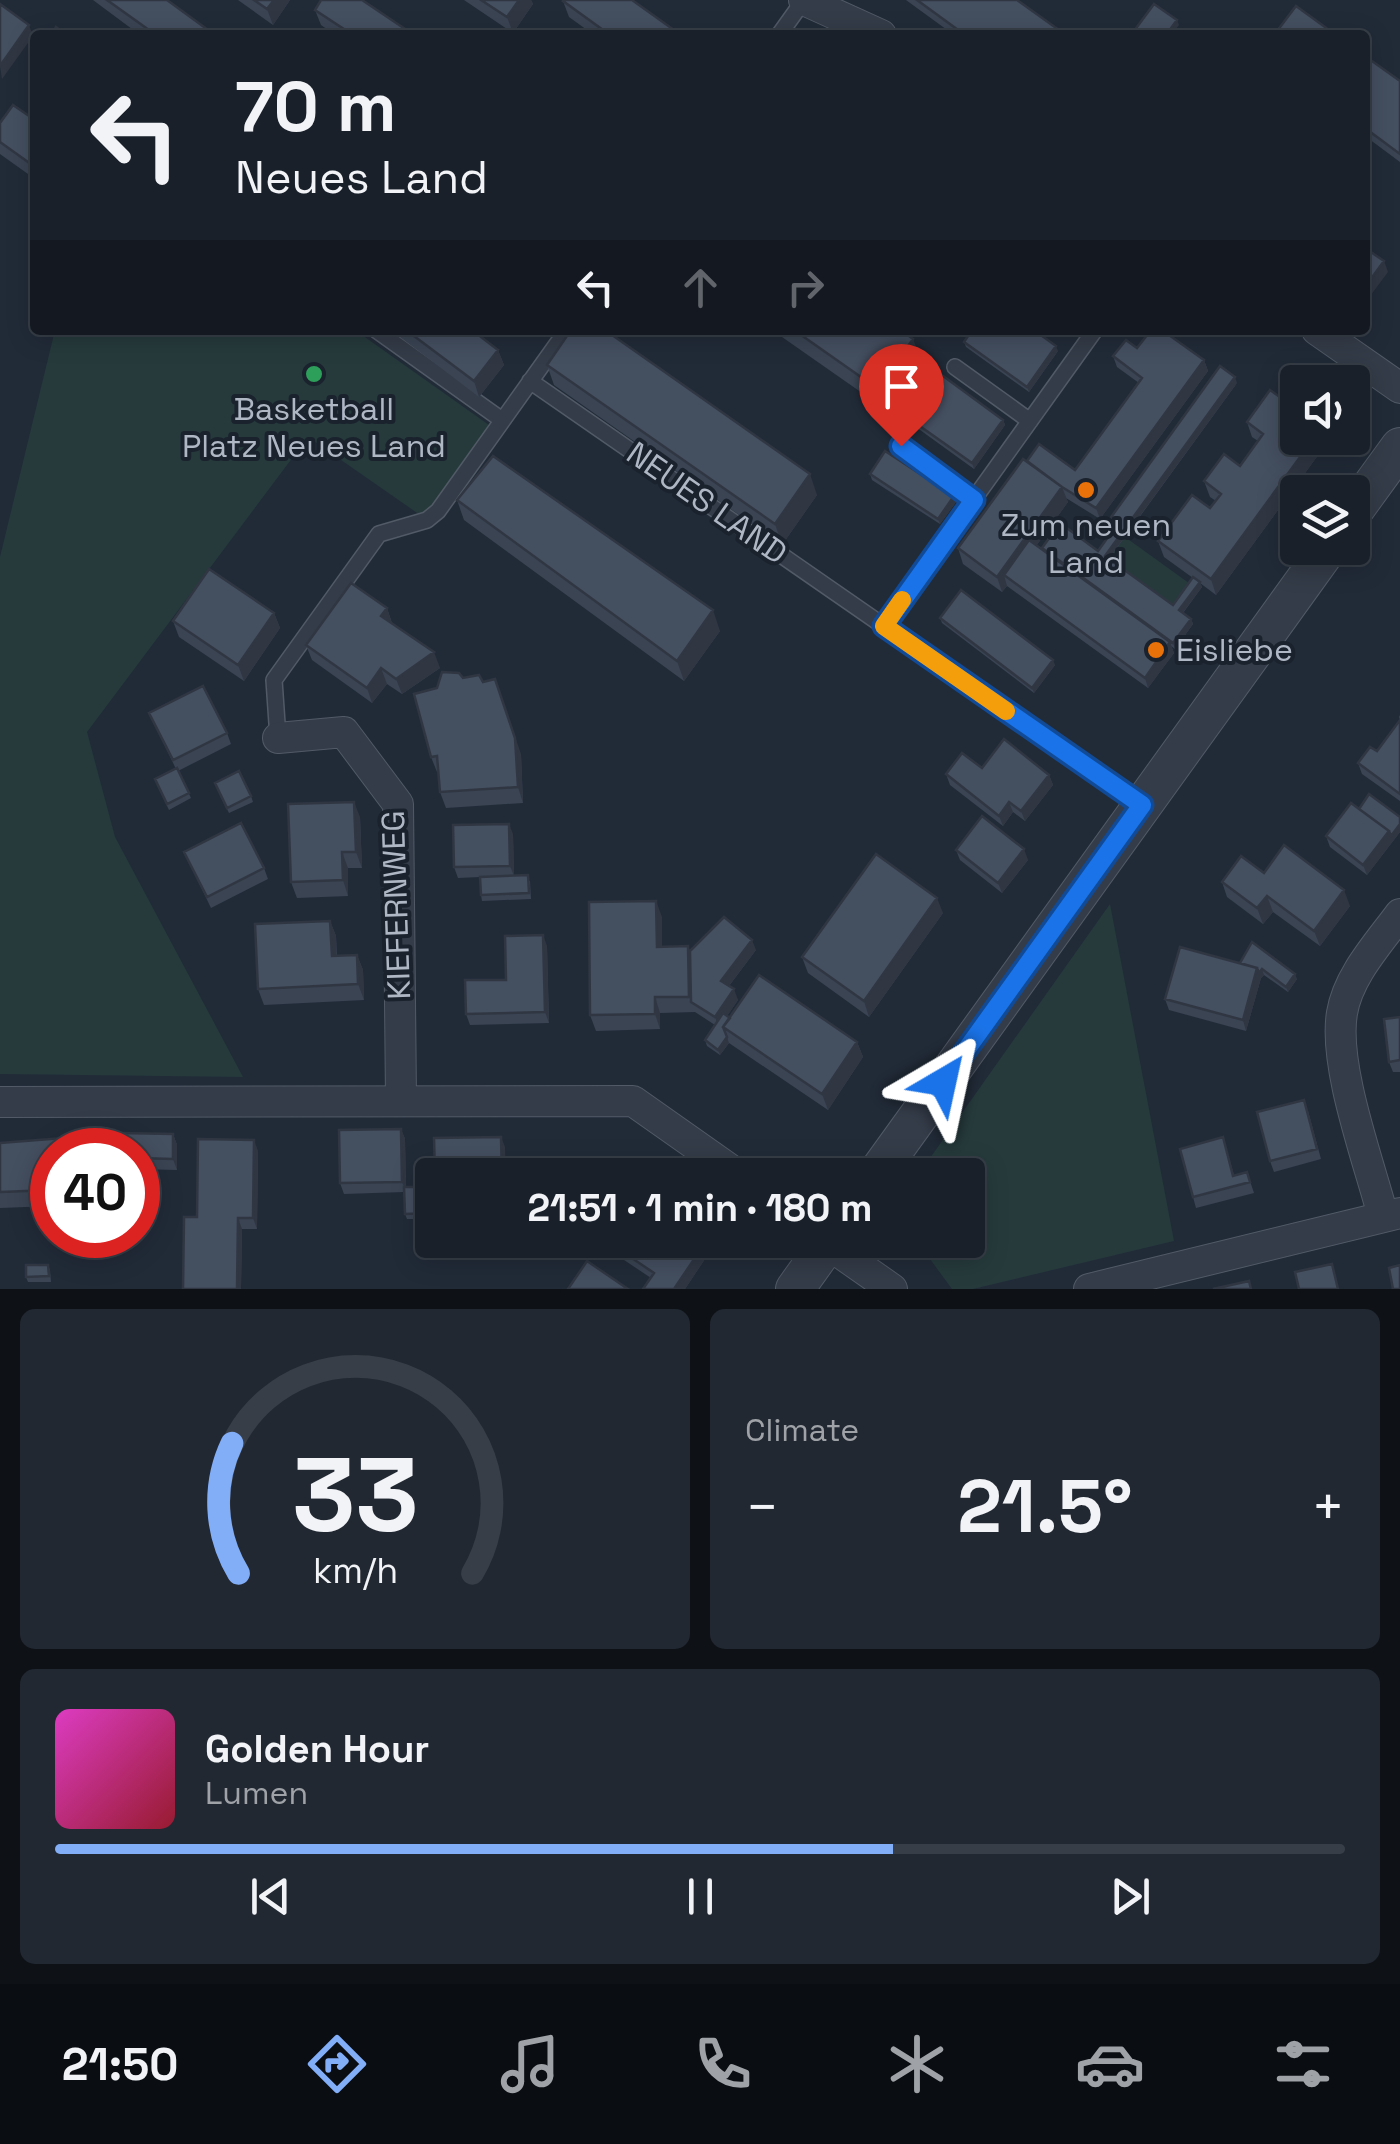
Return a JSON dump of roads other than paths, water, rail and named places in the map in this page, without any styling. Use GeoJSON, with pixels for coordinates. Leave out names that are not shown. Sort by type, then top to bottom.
{"type":"FeatureCollection","features":[{"type":"Feature","properties":{"kind":"street"},"geometry":{"type":"LineString","coordinates":[[804,0],[871,30]]}},
{"type":"Feature","properties":{"kind":"street"},"geometry":{"type":"LineString","coordinates":[[1324,335],[1400,388]]}},
{"type":"Feature","properties":{"kind":"street"},"geometry":{"type":"LineString","coordinates":[[1370,488],[1400,447]]}},
{"type":"Feature","properties":{"kind":"street"},"geometry":{"type":"LineString","coordinates":[[888,1158],[1316,565]]}},
{"type":"Feature","properties":{"kind":"street","name":"KIEFERNWEG"},"geometry":{"type":"LineString","coordinates":[[278,738],[344,732],[398,804],[401,1099]]}},
{"type":"Feature","properties":{"kind":"street"},"geometry":{"type":"LineString","coordinates":[[1089,1289],[1391,1214],[1340,1051],[1342,1012],[1357,974],[1400,914]]}},
{"type":"Feature","properties":{"kind":"street"},"geometry":{"type":"LineString","coordinates":[[0,1102],[633,1101],[714,1158]]}},
{"type":"Feature","properties":{"kind":"street"},"geometry":{"type":"LineString","coordinates":[[794,1289],[815,1258]]}},
{"type":"Feature","properties":{"kind":"street"},"geometry":{"type":"LineString","coordinates":[[849,1258],[892,1289]]}},
{"type":"Feature","properties":{"kind":"lane"},"geometry":{"type":"LineString","coordinates":[[783,30],[804,0]]}},
{"type":"Feature","properties":{"kind":"lane"},"geometry":{"type":"LineString","coordinates":[[383,335],[502,420]]}},
{"type":"Feature","properties":{"kind":"lane"},"geometry":{"type":"LineString","coordinates":[[278,738],[274,680],[380,534],[428,520],[438,510],[563,335]]}},
{"type":"Feature","properties":{"kind":"lane"},"geometry":{"type":"LineString","coordinates":[[884,626],[1030,422],[1085,335]]}},
{"type":"Feature","properties":{"kind":"lane"},"geometry":{"type":"LineString","coordinates":[[955,366],[1030,422]]}},
{"type":"Feature","properties":{"kind":"lane","name":"NEUES LAND"},"geometry":{"type":"LineString","coordinates":[[530,380],[1142,805]]}},
{"type":"Feature","properties":{"kind":"lane"},"geometry":{"type":"LineString","coordinates":[[901,446],[974,500]]}},
{"type":"Feature","properties":{"kind":"place","name":"Basketball Platz Neues Land"},"geometry":{"type":"Point","coordinates":[314,374]}},
{"type":"Feature","properties":{"kind":"place","name":"Zum neuen Land"},"geometry":{"type":"Point","coordinates":[1086,490]}},
{"type":"Feature","properties":{"kind":"place","name":"Eisliebe"},"geometry":{"type":"Point","coordinates":[1156,650]}}]}
